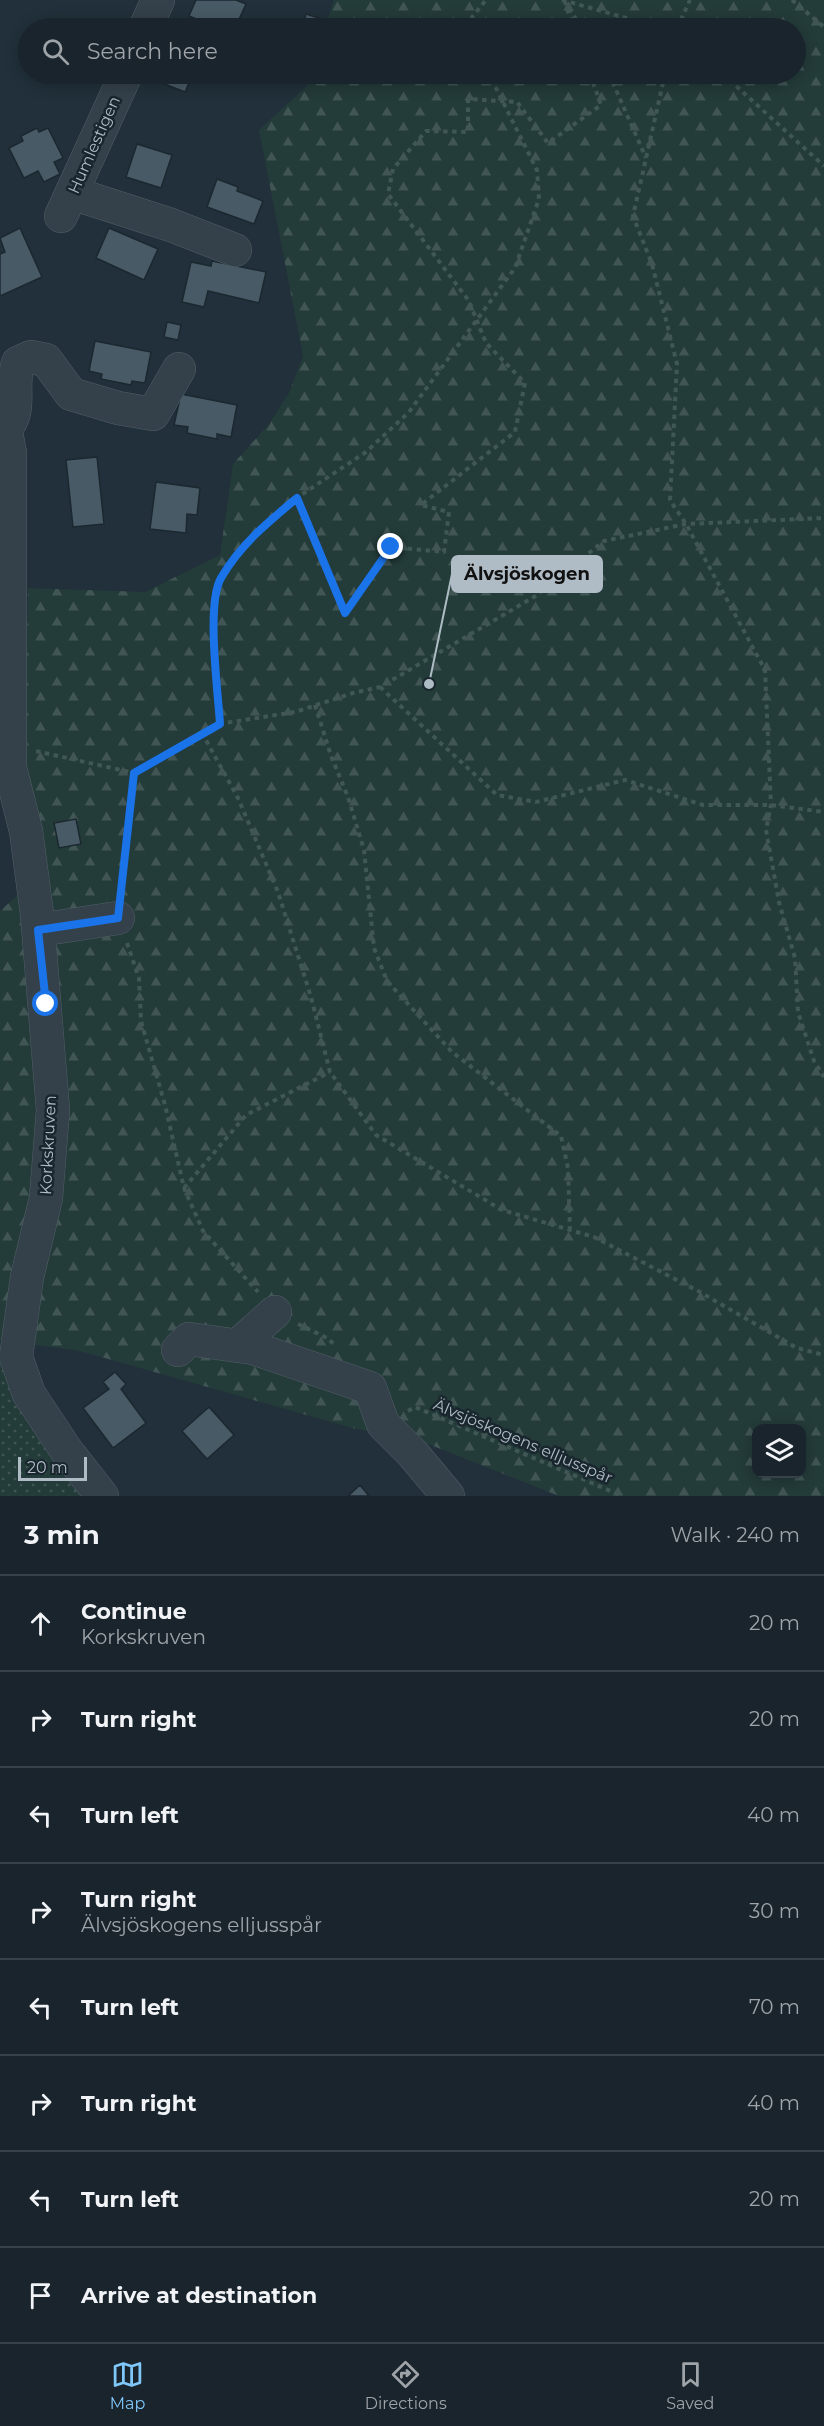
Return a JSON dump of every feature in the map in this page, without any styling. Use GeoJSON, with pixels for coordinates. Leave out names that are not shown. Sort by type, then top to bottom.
{"type":"FeatureCollection","features":[{"type":"Feature","properties":{"kind":"street"},"geometry":{"type":"LineString","coordinates":[[150,18],[158,0]]}},
{"type":"Feature","properties":{"kind":"street","name":"Humlestigen"},"geometry":{"type":"LineString","coordinates":[[121,84],[67,205],[171,225],[235,250]]}},
{"type":"Feature","properties":{"kind":"street"},"geometry":{"type":"LineString","coordinates":[[3,414],[16,414],[14,381],[18,363],[31,357],[46,360],[71,394],[118,408],[153,414],[179,369]]}},
{"type":"Feature","properties":{"kind":"street","name":"Korkskruven"},"geometry":{"type":"LineString","coordinates":[[3,414],[10,453],[11,489],[5,769],[26,831],[38,930],[52,1110],[46,1198],[27,1277],[16,1357],[29,1394],[66,1450],[102,1496]]}},
{"type":"Feature","properties":{"kind":"street"},"geometry":{"type":"LineString","coordinates":[[38,930],[118,918]]}},
{"type":"Feature","properties":{"kind":"street"},"geometry":{"type":"LineString","coordinates":[[238,1345],[275,1312]]}},
{"type":"Feature","properties":{"kind":"street"},"geometry":{"type":"LineString","coordinates":[[178,1350],[189,1339],[253,1347],[370,1388],[383,1424],[413,1454],[448,1496]]}},
{"type":"Feature","properties":{"kind":"path"},"geometry":{"type":"LineString","coordinates":[[472,18],[486,0]]}},
{"type":"Feature","properties":{"kind":"path"},"geometry":{"type":"LineString","coordinates":[[564,0],[570,18]]}},
{"type":"Feature","properties":{"kind":"path"},"geometry":{"type":"LineString","coordinates":[[564,0],[576,18]]}},
{"type":"Feature","properties":{"kind":"path"},"geometry":{"type":"LineString","coordinates":[[564,0],[627,18]]}},
{"type":"Feature","properties":{"kind":"path"},"geometry":{"type":"LineString","coordinates":[[682,18],[690,0]]}},
{"type":"Feature","properties":{"kind":"path"},"geometry":{"type":"LineString","coordinates":[[792,0],[824,27]]}},
{"type":"Feature","properties":{"kind":"path"},"geometry":{"type":"LineString","coordinates":[[220,724],[213,622],[220,579],[252,536],[297,498],[366,452],[409,412],[515,268],[539,199],[537,170],[494,84]]}},
{"type":"Feature","properties":{"kind":"path"},"geometry":{"type":"LineString","coordinates":[[297,498],[345,613],[391,547],[444,552],[449,512],[421,505],[515,432],[525,383],[486,343],[469,301],[388,194],[393,169],[426,131],[468,132],[468,99],[517,102],[548,143],[601,105],[594,84]]}},
{"type":"Feature","properties":{"kind":"path"},"geometry":{"type":"LineString","coordinates":[[613,84],[647,159]]}},
{"type":"Feature","properties":{"kind":"path"},"geometry":{"type":"LineString","coordinates":[[663,84],[633,216],[652,264],[677,364],[670,500],[686,524],[765,670],[771,805],[766,830],[779,902],[795,958],[798,1012],[814,1060],[824,1077]]}},
{"type":"Feature","properties":{"kind":"path"},"geometry":{"type":"LineString","coordinates":[[734,84],[824,166]]}},
{"type":"Feature","properties":{"kind":"path"},"geometry":{"type":"LineString","coordinates":[[5,769],[36,751],[134,773],[220,724],[295,712],[353,693],[380,687],[534,597],[604,541],[686,524],[824,518]]}},
{"type":"Feature","properties":{"kind":"path"},"geometry":{"type":"LineString","coordinates":[[380,687],[497,795],[536,802],[625,780],[703,805],[771,805],[824,812]]}},
{"type":"Feature","properties":{"kind":"path"},"geometry":{"type":"LineString","coordinates":[[315,705],[331,756],[348,796],[364,850],[374,948],[387,981],[452,1052],[561,1136],[568,1168],[570,1230]]}},
{"type":"Feature","properties":{"kind":"path"},"geometry":{"type":"LineString","coordinates":[[202,733],[238,798],[278,892],[311,996],[330,1072],[376,1135],[502,1210],[594,1237],[700,1292],[797,1348],[824,1355]]}},
{"type":"Feature","properties":{"kind":"path"},"geometry":{"type":"LineString","coordinates":[[134,773],[118,918],[139,978],[141,1021],[165,1105],[184,1188],[203,1231],[275,1312],[329,1339],[336,1347]]}},
{"type":"Feature","properties":{"kind":"path"},"geometry":{"type":"LineString","coordinates":[[184,1188],[246,1115],[330,1072]]}},
{"type":"Feature","properties":{"kind":"path","name":"Älvsjöskogens elljusspår"},"geometry":{"type":"LineString","coordinates":[[383,1424],[415,1407],[622,1496]]}},
{"type":"Feature","properties":{"kind":"green space"},"geometry":{"type":"Polygon","coordinates":[[[334,0],[824,0],[824,1496],[559,1496],[418,1440],[352,1428],[80,1351],[0,1340],[0,911],[48,868],[25,767],[28,588],[145,592],[220,555],[233,464],[269,424],[289,393],[303,356],[259,130],[308,84],[806,84],[806,18],[328,18],[334,0]]]}},
{"type":"Feature","properties":{"kind":"green space"},"geometry":{"type":"Polygon","coordinates":[[[0,1356],[85,1496],[0,1496],[0,1356]]]}},
{"type":"Feature","properties":{"kind":"building"},"geometry":{"type":"Polygon","coordinates":[[[196,0],[236,0],[246,4],[240,18],[194,18],[189,16],[196,0]]]}},
{"type":"Feature","properties":{"kind":"building"},"geometry":{"type":"Polygon","coordinates":[[[306,14],[319,18],[305,18],[306,14]]]}},
{"type":"Feature","properties":{"kind":"building"},"geometry":{"type":"Polygon","coordinates":[[[165,84],[189,84],[185,92],[165,84]]]}},
{"type":"Feature","properties":{"kind":"building"},"geometry":{"type":"Polygon","coordinates":[[[37,128],[39,132],[48,128],[63,158],[54,162],[60,174],[44,182],[38,171],[24,178],[9,148],[23,141],[21,136],[37,128]]]}},
{"type":"Feature","properties":{"kind":"building"},"geometry":{"type":"Polygon","coordinates":[[[137,144],[172,155],[161,188],[126,177],[137,144]]]}},
{"type":"Feature","properties":{"kind":"building"},"geometry":{"type":"Polygon","coordinates":[[[217,179],[238,187],[237,191],[263,201],[254,224],[207,207],[217,179]]]}},
{"type":"Feature","properties":{"kind":"building"},"geometry":{"type":"Polygon","coordinates":[[[20,228],[42,277],[0,296],[0,254],[5,252],[0,238],[20,228]]]}},
{"type":"Feature","properties":{"kind":"building"},"geometry":{"type":"Polygon","coordinates":[[[109,228],[158,249],[144,280],[96,258],[109,228]]]}},
{"type":"Feature","properties":{"kind":"building"},"geometry":{"type":"Polygon","coordinates":[[[212,261],[266,272],[259,303],[208,291],[204,307],[182,302],[191,262],[211,266],[212,261]]]}},
{"type":"Feature","properties":{"kind":"building"},"geometry":{"type":"Polygon","coordinates":[[[167,322],[181,325],[178,340],[164,337],[167,322]]]}},
{"type":"Feature","properties":{"kind":"building"},"geometry":{"type":"Polygon","coordinates":[[[95,341],[151,352],[145,383],[132,381],[131,385],[101,379],[102,374],[89,371],[95,341]]]}},
{"type":"Feature","properties":{"kind":"building"},"geometry":{"type":"Polygon","coordinates":[[[181,394],[237,405],[231,437],[217,434],[217,439],[187,433],[188,427],[174,425],[181,394]]]}},
{"type":"Feature","properties":{"kind":"building"},"geometry":{"type":"Polygon","coordinates":[[[97,457],[104,524],[73,527],[66,460],[97,457]]]}},
{"type":"Feature","properties":{"kind":"building"},"geometry":{"type":"Polygon","coordinates":[[[156,482],[200,488],[197,515],[187,514],[186,533],[150,529],[156,482]]]}},
{"type":"Feature","properties":{"kind":"building"},"geometry":{"type":"Polygon","coordinates":[[[76,819],[81,844],[59,848],[54,823],[76,819]]]}},
{"type":"Feature","properties":{"kind":"building"},"geometry":{"type":"Polygon","coordinates":[[[115,1372],[126,1384],[121,1389],[146,1423],[113,1448],[83,1408],[109,1389],[103,1382],[115,1372]]]}},
{"type":"Feature","properties":{"kind":"building"},"geometry":{"type":"Polygon","coordinates":[[[209,1407],[234,1435],[207,1459],[182,1431],[209,1407]]]}},
{"type":"Feature","properties":{"kind":"building"},"geometry":{"type":"Polygon","coordinates":[[[360,1485],[369,1496],[348,1496],[360,1485]]]}},
{"type":"Feature","properties":{"kind":"place","name":"Älvsjöskogen"},"geometry":{"type":"Point","coordinates":[429,684]}},
{"type":"Feature","properties":{"kind":"route"},"geometry":{"type":"LineString","coordinates":[[46,1004],[38,930],[118,918],[134,773],[220,724],[213,622],[220,579],[252,536],[297,498],[345,613],[391,547]]}}]}
